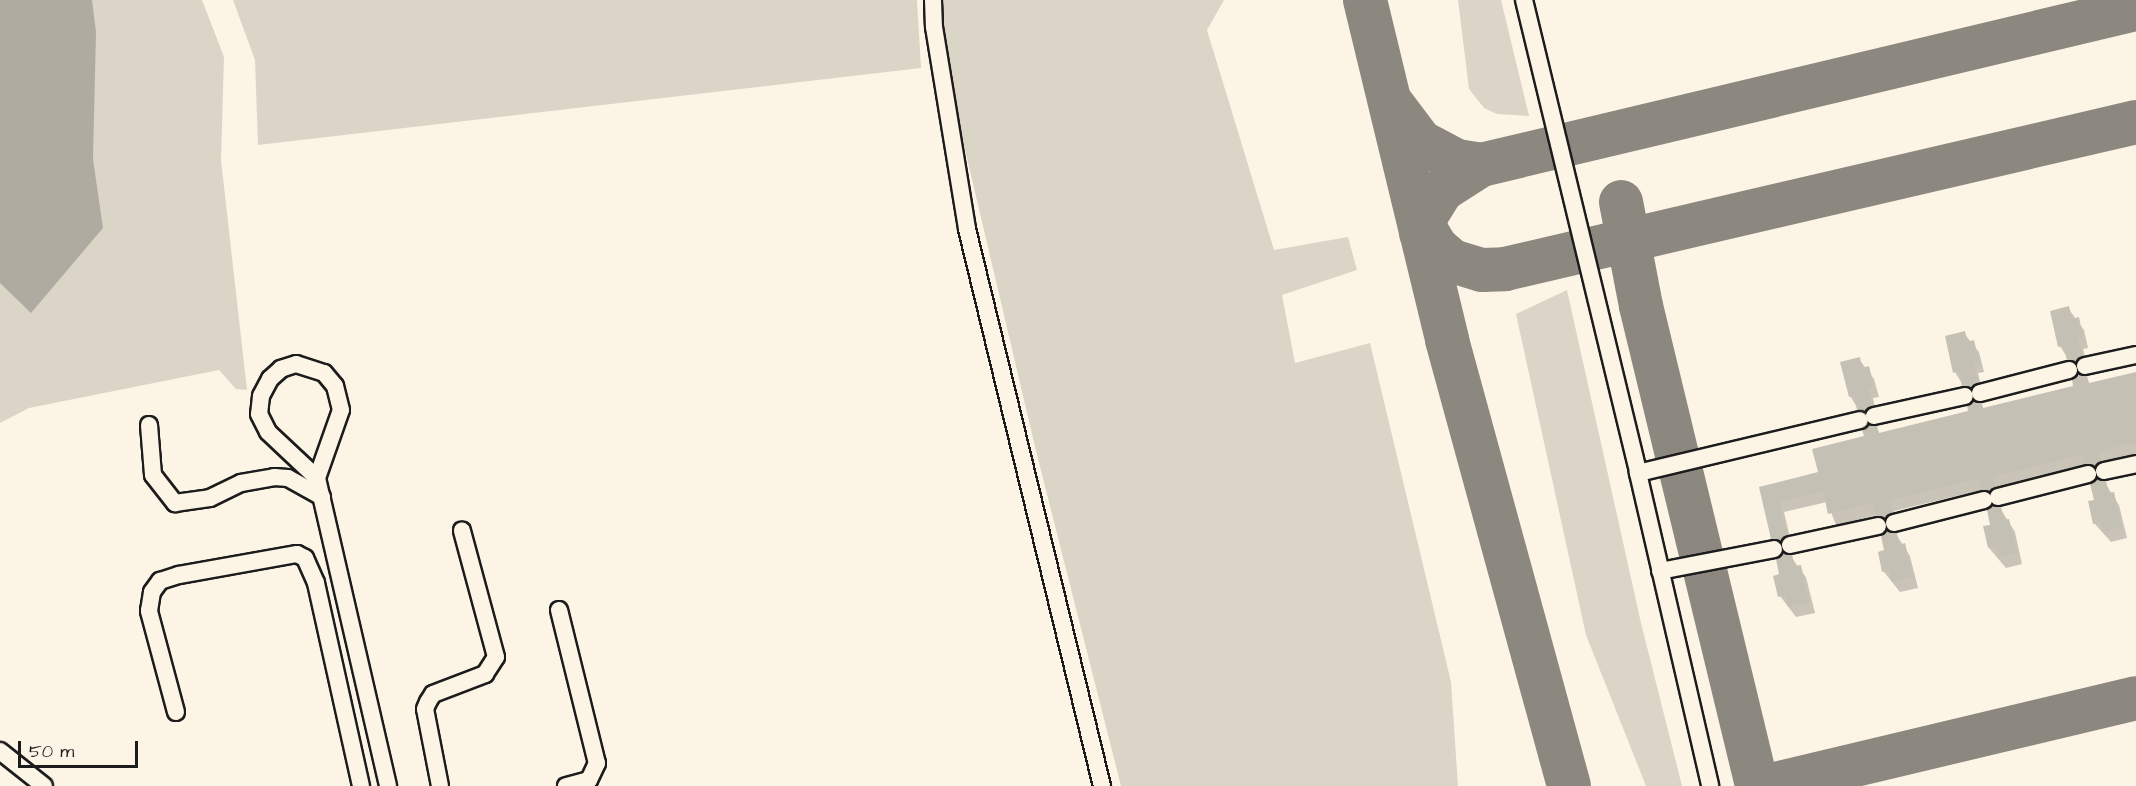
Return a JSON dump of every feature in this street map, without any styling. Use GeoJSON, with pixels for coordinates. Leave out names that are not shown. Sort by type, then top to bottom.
{"type":"FeatureCollection","features":[{"type":"Feature","properties":{"kind":"lane"},"geometry":{"type":"LineString","coordinates":[[933,0],[934,27],[967,229],[1102,786]]}},
{"type":"Feature","properties":{"kind":"lane"},"geometry":{"type":"LineString","coordinates":[[1524,0],[1638,473],[1710,786]]}},
{"type":"Feature","properties":{"kind":"lane"},"geometry":{"type":"LineString","coordinates":[[1638,473],[2136,355]]}},
{"type":"Feature","properties":{"kind":"lane"},"geometry":{"type":"LineString","coordinates":[[317,478],[268,432],[259,414],[261,396],[270,379],[281,369],[296,364],[324,373],[335,386],[341,410],[317,478],[388,786]]}},
{"type":"Feature","properties":{"kind":"lane"},"geometry":{"type":"LineString","coordinates":[[149,425],[153,475],[175,503],[189,504],[241,483],[274,477],[288,478],[321,498]]}},
{"type":"Feature","properties":{"kind":"lane"},"geometry":{"type":"LineString","coordinates":[[1660,571],[1886,524],[2136,464]]}},
{"type":"Feature","properties":{"kind":"lane"},"geometry":{"type":"LineString","coordinates":[[440,786],[425,709],[428,702],[433,694],[485,674],[496,657],[462,531]]}},
{"type":"Feature","properties":{"kind":"lane"},"geometry":{"type":"LineString","coordinates":[[176,712],[149,611],[156,586],[179,575],[297,554],[306,558],[316,583],[361,786]]}},
{"type":"Feature","properties":{"kind":"lane"},"geometry":{"type":"LineString","coordinates":[[559,610],[597,763],[589,780],[566,786]]}},
{"type":"Feature","properties":{"kind":"lane"},"geometry":{"type":"LineString","coordinates":[[0,751],[44,786]]}},
{"type":"Feature","properties":{"kind":"shaded area"},"geometry":{"type":"Polygon","coordinates":[[[0,0],[202,0],[224,57],[221,160],[247,390],[236,389],[219,370],[29,408],[0,423],[0,0]]]}},
{"type":"Feature","properties":{"kind":"shaded area"},"geometry":{"type":"Polygon","coordinates":[[[0,0],[92,0],[96,32],[93,159],[103,228],[31,313],[0,283],[0,0]]]}},
{"type":"Feature","properties":{"kind":"shaded area"},"geometry":{"type":"Polygon","coordinates":[[[233,0],[917,0],[921,68],[258,145],[255,60],[233,0]]]}},
{"type":"Feature","properties":{"kind":"shaded area"},"geometry":{"type":"Polygon","coordinates":[[[943,0],[1224,0],[1207,30],[1274,250],[1348,237],[1357,270],[1282,295],[1295,363],[1370,343],[1451,682],[1458,786],[1121,786],[1036,451],[946,69],[943,0]]]}},
{"type":"Feature","properties":{"kind":"shaded area"},"geometry":{"type":"Polygon","coordinates":[[[1458,0],[1501,0],[1529,116],[1497,114],[1484,108],[1469,89],[1458,0]]]}},
{"type":"Feature","properties":{"kind":"shaded area"},"geometry":{"type":"Polygon","coordinates":[[[1567,290],[1641,623],[1682,786],[1646,786],[1586,635],[1516,314],[1567,290]]]}},
{"type":"Feature","properties":{"kind":"building"},"geometry":{"type":"Polygon","coordinates":[[[2069,306],[2072,319],[2079,317],[2083,337],[2078,339],[2082,356],[2075,362],[2067,360],[2063,346],[2058,347],[2050,311],[2069,306]]]}},
{"type":"Feature","properties":{"kind":"building"},"geometry":{"type":"Polygon","coordinates":[[[1965,331],[1967,342],[1974,340],[1979,361],[1973,362],[1978,383],[1971,388],[1962,386],[1959,371],[1953,373],[1945,336],[1965,331]]]}},
{"type":"Feature","properties":{"kind":"building"},"geometry":{"type":"Polygon","coordinates":[[[1860,357],[1862,368],[1869,366],[1874,386],[1868,387],[1872,406],[1865,411],[1857,410],[1854,396],[1849,397],[1840,362],[1860,357]]]}},
{"type":"Feature","properties":{"kind":"building"},"geometry":{"type":"Polygon","coordinates":[[[2136,372],[2136,442],[2099,451],[2101,461],[2095,466],[2086,464],[2083,454],[1993,476],[1996,487],[1989,491],[1982,490],[1979,478],[1889,500],[1892,513],[1885,518],[1876,516],[1873,503],[1828,514],[1823,491],[1779,501],[1787,535],[1780,541],[1771,539],[1759,487],[1818,472],[1812,449],[1864,436],[1862,430],[1869,425],[1877,426],[1879,433],[1968,411],[1967,406],[1974,401],[1982,403],[1983,408],[2073,386],[2072,380],[2079,374],[2087,376],[2089,383],[2136,372]]]}},
{"type":"Feature","properties":{"kind":"building"},"geometry":{"type":"Polygon","coordinates":[[[2097,479],[2106,481],[2109,493],[2114,492],[2122,527],[2103,532],[2101,522],[2093,524],[2088,501],[2094,500],[2090,484],[2097,479]]]}},
{"type":"Feature","properties":{"kind":"building"},"geometry":{"type":"Polygon","coordinates":[[[1993,506],[2001,507],[2004,520],[2009,519],[2017,553],[1998,558],[1995,546],[1988,548],[1983,526],[1990,525],[1987,510],[1993,506]]]}},
{"type":"Feature","properties":{"kind":"building"},"geometry":{"type":"Polygon","coordinates":[[[1887,531],[1897,533],[1899,545],[1905,543],[1913,577],[1892,582],[1890,570],[1882,572],[1878,552],[1884,550],[1881,536],[1887,531]]]}},
{"type":"Feature","properties":{"kind":"building"},"geometry":{"type":"Polygon","coordinates":[[[1784,553],[1792,555],[1795,566],[1801,565],[1809,602],[1788,607],[1785,595],[1778,597],[1773,576],[1779,574],[1776,559],[1784,553]]]}},
{"type":"Feature","properties":{"kind":"taxiway"},"geometry":{"type":"LineString","coordinates":[[1365,0],[1447,340],[1569,786]]}},
{"type":"Feature","properties":{"kind":"taxiway"},"geometry":{"type":"LineString","coordinates":[[1421,233],[1427,214],[1442,190],[1481,165],[2136,9]]}},
{"type":"Feature","properties":{"kind":"taxiway"},"geometry":{"type":"LineString","coordinates":[[1393,105],[1421,142],[1457,161],[1481,165]]}},
{"type":"Feature","properties":{"kind":"taxiway"},"geometry":{"type":"LineString","coordinates":[[1421,222],[1436,247],[1452,261],[1482,270],[1505,269],[2136,122]]}},
{"type":"Feature","properties":{"kind":"taxiway"},"geometry":{"type":"LineString","coordinates":[[1621,202],[1641,306],[1757,786]]}},
{"type":"Feature","properties":{"kind":"taxiway"},"geometry":{"type":"LineString","coordinates":[[1767,786],[2136,698]]}}]}
